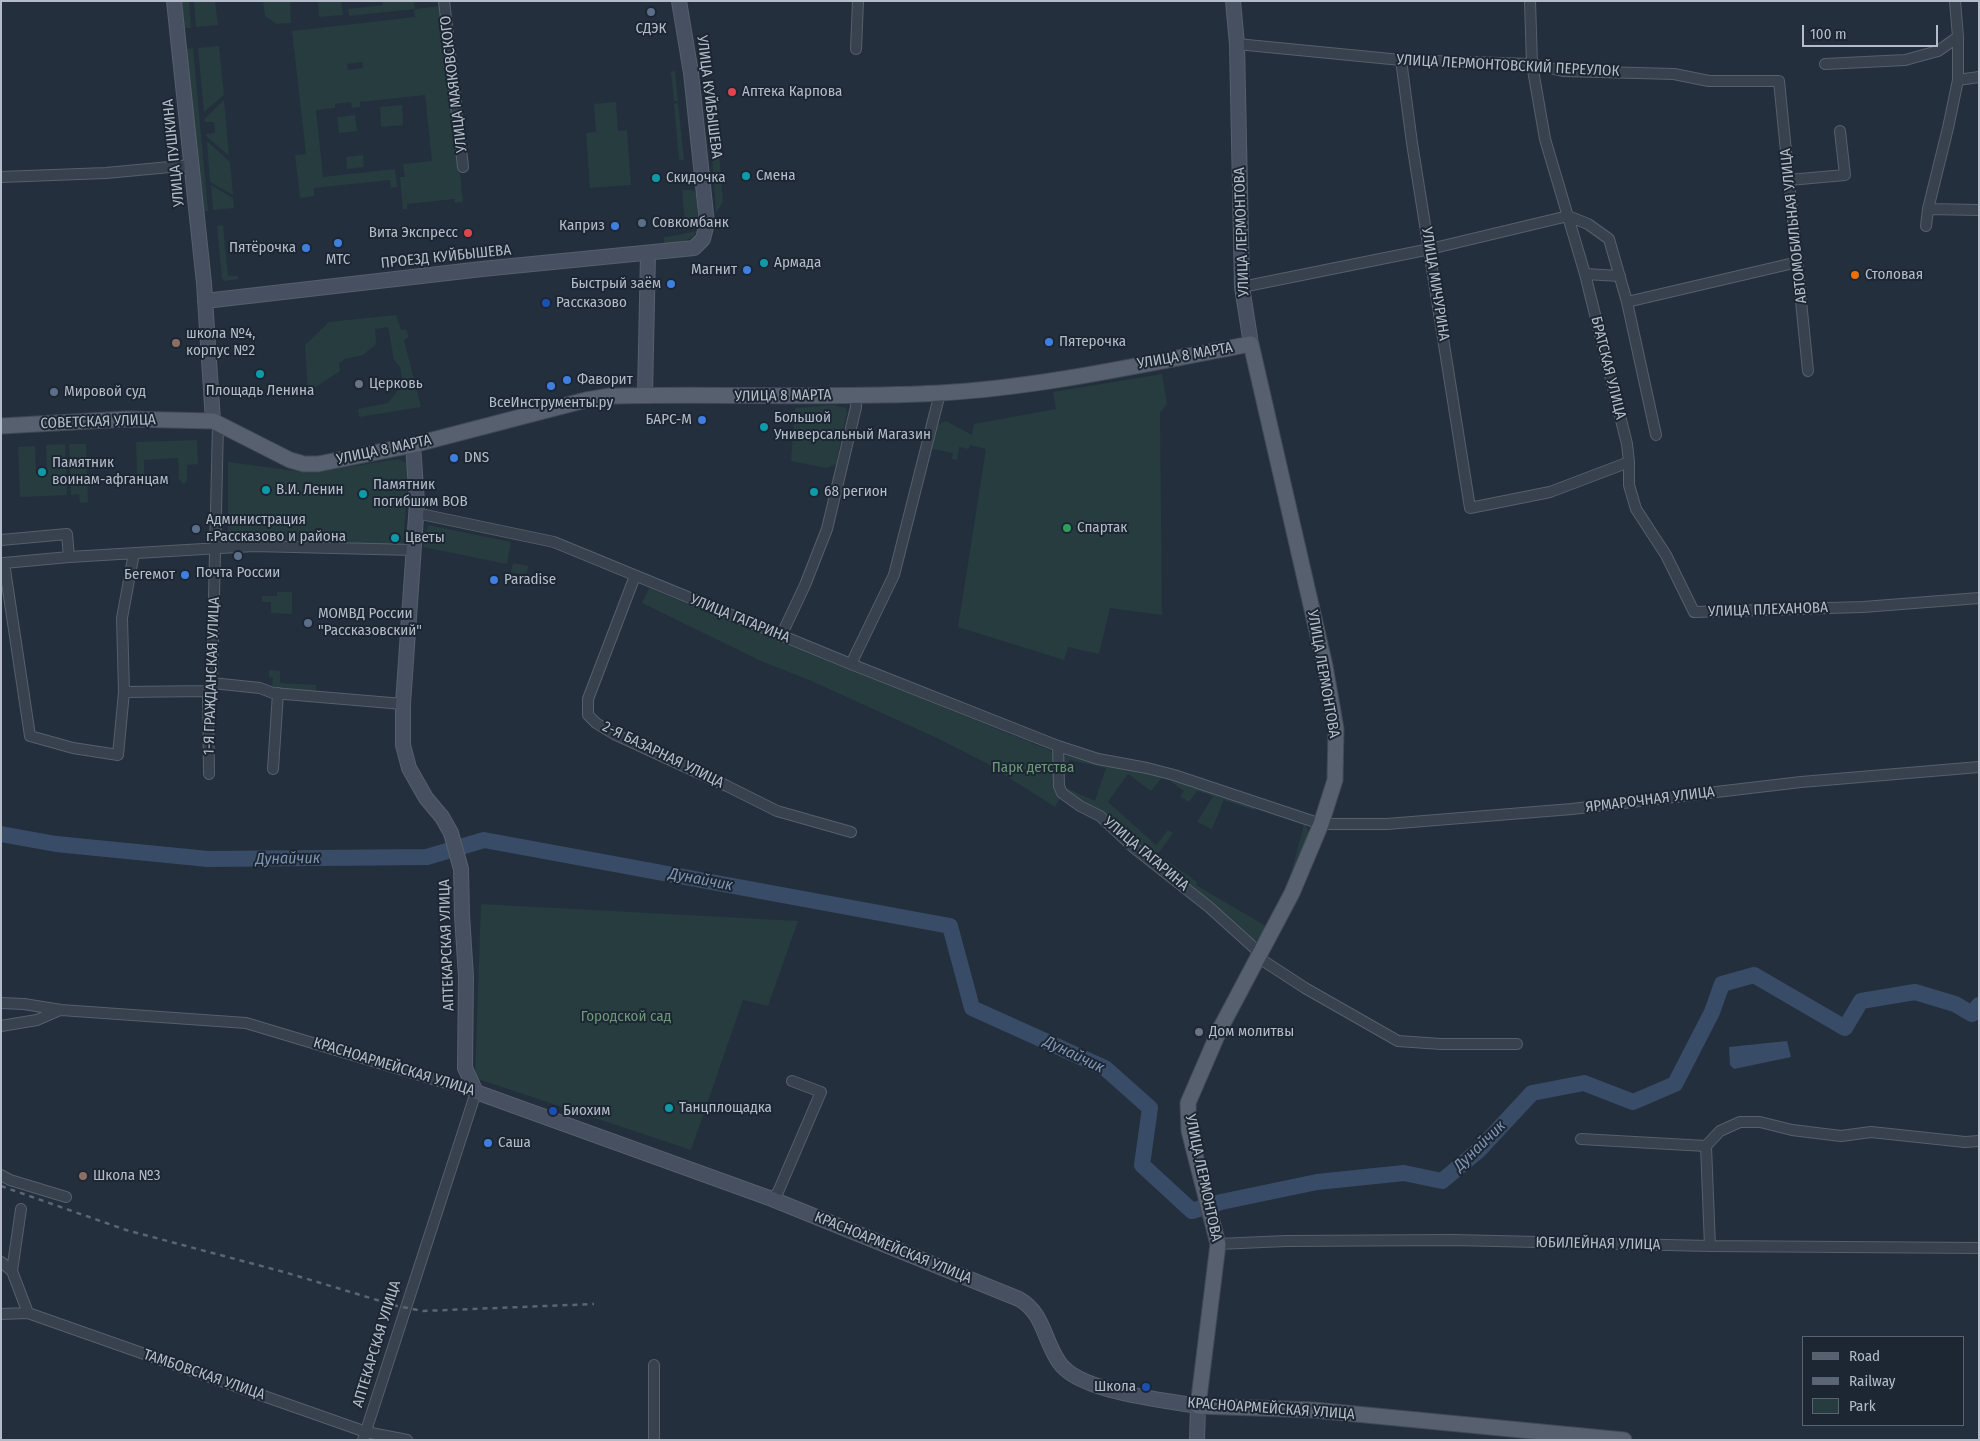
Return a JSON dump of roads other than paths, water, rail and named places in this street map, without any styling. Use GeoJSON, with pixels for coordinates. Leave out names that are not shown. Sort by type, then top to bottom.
{"type":"FeatureCollection","features":[{"type":"Feature","properties":{"kind":"main road","name":"УЛИЦА 8 МАРТА"},"geometry":{"type":"LineString","coordinates":[[215,422],[290,460],[304,464],[318,464],[413,445],[586,400],[610,396],[940,393],[1033,383],[1251,344]]}},
{"type":"Feature","properties":{"kind":"main road","name":"УЛИЦА ЛЕРМОНТОВА"},"geometry":{"type":"LineString","coordinates":[[1198,1406],[1218,1244],[1190,1131],[1188,1103],[1220,1029],[1292,892],[1321,824],[1336,780],[1336,729],[1325,666],[1251,344]]}},
{"type":"Feature","properties":{"kind":"main road","name":"СОВЕТСКАЯ УЛИЦА"},"geometry":{"type":"LineString","coordinates":[[1,426],[126,420],[195,420]]}},
{"type":"Feature","properties":{"kind":"main road","name":"СОВЕТСКАЯ УЛИЦА"},"geometry":{"type":"LineString","coordinates":[[160,420],[215,422]]}},
{"type":"Feature","properties":{"kind":"main road","name":"КРАСНОАРМЕЙСКАЯ УЛИЦА"},"geometry":{"type":"LineString","coordinates":[[1198,1406],[1314,1410],[1624,1440]]}},
{"type":"Feature","properties":{"kind":"street","name":"УЛИЦА ПУШКИНА"},"geometry":{"type":"LineString","coordinates":[[174,1],[205,301]]}},
{"type":"Feature","properties":{"kind":"street","name":"УЛИЦА МАЯКОВСКОГО"},"geometry":{"type":"LineString","coordinates":[[444,1],[463,167]]}},
{"type":"Feature","properties":{"kind":"street","name":"УЛИЦА КУЙБЫШЕВА"},"geometry":{"type":"LineString","coordinates":[[680,1],[691,72],[707,223],[703,239],[698,246],[690,250]]}},
{"type":"Feature","properties":{"kind":"street"},"geometry":{"type":"LineString","coordinates":[[856,49],[858,1]]}},
{"type":"Feature","properties":{"kind":"street","name":"УЛИЦА ЛЕРМОНТОВА"},"geometry":{"type":"LineString","coordinates":[[1233,1],[1237,44],[1242,287],[1251,344]]}},
{"type":"Feature","properties":{"kind":"street","name":"БРАТСКАЯ УЛИЦА"},"geometry":{"type":"LineString","coordinates":[[1530,1],[1532,64],[1544,139],[1585,274],[1627,444],[1629,462]]}},
{"type":"Feature","properties":{"kind":"street"},"geometry":{"type":"LineString","coordinates":[[1926,226],[1928,209],[1958,80],[1956,1]]}},
{"type":"Feature","properties":{"kind":"street"},"geometry":{"type":"LineString","coordinates":[[1825,64],[1906,60],[1938,52],[1958,37]]}},
{"type":"Feature","properties":{"kind":"street","name":"УЛИЦА ЛЕРМОНТОВСКИЙ ПЕРЕУЛОК"},"geometry":{"type":"LineString","coordinates":[[1237,44],[1401,60],[1532,64],[1563,71],[1674,74],[1709,81],[1779,81]]}},
{"type":"Feature","properties":{"kind":"street","name":"УЛИЦА МИЧУРИНА"},"geometry":{"type":"LineString","coordinates":[[1401,60],[1470,508],[1550,492],[1629,462]]}},
{"type":"Feature","properties":{"kind":"street"},"geometry":{"type":"LineString","coordinates":[[1958,80],[1979,77]]}},
{"type":"Feature","properties":{"kind":"street","name":"АВТОМОБИЛЬНАЯ УЛИЦА"},"geometry":{"type":"LineString","coordinates":[[1779,81],[1808,371]]}},
{"type":"Feature","properties":{"kind":"street"},"geometry":{"type":"LineString","coordinates":[[1789,180],[1844,175],[1840,131]]}},
{"type":"Feature","properties":{"kind":"street"},"geometry":{"type":"LineString","coordinates":[[1,177],[106,173],[191,165]]}},
{"type":"Feature","properties":{"kind":"street"},"geometry":{"type":"LineString","coordinates":[[1928,209],[1979,210]]}},
{"type":"Feature","properties":{"kind":"street"},"geometry":{"type":"LineString","coordinates":[[1242,287],[1430,249],[1568,216]]}},
{"type":"Feature","properties":{"kind":"street","name":"БРАТСКАЯ УЛИЦА"},"geometry":{"type":"LineString","coordinates":[[1568,216],[1588,224],[1609,239],[1627,302],[1656,435]]}},
{"type":"Feature","properties":{"kind":"street","name":"ПРОЕЗД КУЙБЫШЕВА"},"geometry":{"type":"LineString","coordinates":[[205,301],[482,269],[690,250]]}},
{"type":"Feature","properties":{"kind":"street"},"geometry":{"type":"LineString","coordinates":[[645,395],[648,254]]}},
{"type":"Feature","properties":{"kind":"street"},"geometry":{"type":"LineString","coordinates":[[1627,302],[1798,262]]}},
{"type":"Feature","properties":{"kind":"street"},"geometry":{"type":"LineString","coordinates":[[1585,274],[1620,276]]}},
{"type":"Feature","properties":{"kind":"street"},"geometry":{"type":"LineString","coordinates":[[205,301],[215,422]]}},
{"type":"Feature","properties":{"kind":"street"},"geometry":{"type":"LineString","coordinates":[[851,664],[894,575],[940,393]]}},
{"type":"Feature","properties":{"kind":"street"},"geometry":{"type":"LineString","coordinates":[[782,636],[827,529],[856,406],[856,394]]}},
{"type":"Feature","properties":{"kind":"street","name":"1-Я ГРАЖДАНСКАЯ УЛИЦА"},"geometry":{"type":"LineString","coordinates":[[209,774],[210,687],[216,547],[215,422]]}},
{"type":"Feature","properties":{"kind":"street","name":"АПТЕКАРСКАЯ УЛИЦА"},"geometry":{"type":"LineString","coordinates":[[365,1436],[476,1092],[465,1068],[466,977],[461,869],[451,833],[442,817],[426,798],[409,768],[403,745],[403,704],[416,513],[413,445]]}},
{"type":"Feature","properties":{"kind":"street","name":"УЛИЦА ПЛЕХАНОВА"},"geometry":{"type":"LineString","coordinates":[[1629,462],[1629,485],[1636,509],[1666,555],[1694,612],[1863,607],[1979,598]]}},
{"type":"Feature","properties":{"kind":"street","name":"УЛИЦА ГАГАРИНА"},"geometry":{"type":"LineString","coordinates":[[416,513],[554,542],[851,664],[1058,746],[1098,759],[1174,775],[1321,824]]}},
{"type":"Feature","properties":{"kind":"street"},"geometry":{"type":"LineString","coordinates":[[1,540],[67,534],[69,557]]}},
{"type":"Feature","properties":{"kind":"street"},"geometry":{"type":"LineString","coordinates":[[134,553],[122,618],[124,692],[118,755],[73,748],[30,736],[22,694],[4,563],[69,557],[216,547],[254,546],[414,550]]}},
{"type":"Feature","properties":{"kind":"street","name":"2-Я БАЗАРНАЯ УЛИЦА"},"geometry":{"type":"LineString","coordinates":[[635,576],[588,699],[588,715],[596,723],[614,734],[777,811],[851,832]]}},
{"type":"Feature","properties":{"kind":"street"},"geometry":{"type":"LineString","coordinates":[[124,692],[210,687],[260,688],[278,693],[403,704]]}},
{"type":"Feature","properties":{"kind":"street"},"geometry":{"type":"LineString","coordinates":[[273,769],[278,693]]}},
{"type":"Feature","properties":{"kind":"street","name":"УЛИЦА ГАГАРИНА"},"geometry":{"type":"LineString","coordinates":[[1058,746],[1059,786],[1062,793],[1080,806],[1100,816],[1133,847],[1209,907],[1260,956],[1305,988],[1398,1041],[1441,1044],[1517,1044]]}},
{"type":"Feature","properties":{"kind":"street","name":"ЯРМАРОЧНАЯ УЛИЦА"},"geometry":{"type":"LineString","coordinates":[[1321,824],[1387,824],[1572,809],[1801,782],[1979,767]]}},
{"type":"Feature","properties":{"kind":"street","name":"КРАСНОАРМЕЙСКАЯ УЛИЦА"},"geometry":{"type":"LineString","coordinates":[[1,1003],[24,1004],[61,1010],[246,1023],[476,1092],[772,1199],[1026,1304],[1032,1309],[1043,1325],[1054,1355],[1067,1373],[1078,1379],[1118,1392],[1198,1406]]}},
{"type":"Feature","properties":{"kind":"street"},"geometry":{"type":"LineString","coordinates":[[1,1026],[37,1020],[61,1010]]}},
{"type":"Feature","properties":{"kind":"street"},"geometry":{"type":"LineString","coordinates":[[772,1199],[778,1192],[821,1092],[792,1081]]}},
{"type":"Feature","properties":{"kind":"street"},"geometry":{"type":"LineString","coordinates":[[1710,1246],[1706,1146],[1720,1131],[1740,1122],[1760,1122],[1792,1130],[1841,1136],[1871,1132],[1964,1142],[1979,1141]]}},
{"type":"Feature","properties":{"kind":"street"},"geometry":{"type":"LineString","coordinates":[[1580,1139],[1706,1146]]}},
{"type":"Feature","properties":{"kind":"street"},"geometry":{"type":"LineString","coordinates":[[1,1174],[10,1180],[66,1197]]}},
{"type":"Feature","properties":{"kind":"street"},"geometry":{"type":"LineString","coordinates":[[21,1209],[12,1271],[28,1313]]}},
{"type":"Feature","properties":{"kind":"street","name":"ЮБИЛЕЙНАЯ УЛИЦА"},"geometry":{"type":"LineString","coordinates":[[1218,1244],[1286,1241],[1452,1240],[1710,1246],[1979,1248]]}},
{"type":"Feature","properties":{"kind":"street"},"geometry":{"type":"LineString","coordinates":[[1,1262],[12,1271]]}},
{"type":"Feature","properties":{"kind":"street","name":"ТАМБОВСКАЯ УЛИЦА"},"geometry":{"type":"LineString","coordinates":[[1,1314],[28,1313],[365,1436],[407,1440]]}},
{"type":"Feature","properties":{"kind":"street"},"geometry":{"type":"LineString","coordinates":[[654,1365],[654,1440]]}},
{"type":"Feature","properties":{"kind":"street"},"geometry":{"type":"LineString","coordinates":[[1197,1440],[1198,1406]]}},
{"type":"Feature","properties":{"kind":"water"},"geometry":{"type":"Polygon","coordinates":[[[1787,1041],[1791,1057],[1734,1069],[1730,1065],[1729,1047],[1787,1041]]]}},
{"type":"Feature","properties":{"kind":"waterway","name":"Дунайчик"},"geometry":{"type":"LineString","coordinates":[[1,834],[56,844],[208,859],[427,857],[484,840],[950,926],[972,1008],[1105,1068],[1150,1108],[1142,1165],[1192,1211],[1221,1202],[1317,1182],[1404,1173],[1442,1181],[1479,1150],[1532,1093],[1584,1083],[1633,1102],[1675,1084],[1712,1012],[1722,984],[1754,975],[1845,1028],[1861,1001],[1915,992],[1955,1004],[1972,1014],[1979,1005]]}},
{"type":"Feature","properties":{"kind":"railway"},"geometry":{"type":"LineString","coordinates":[[1,1186],[126,1230],[284,1272],[397,1306],[423,1311],[594,1304]]}},
{"type":"Feature","properties":{"kind":"place","name":"СДЭК"},"geometry":{"type":"Point","coordinates":[651,12]}},
{"type":"Feature","properties":{"kind":"place","name":"Аптека Карпова"},"geometry":{"type":"Point","coordinates":[732,92]}},
{"type":"Feature","properties":{"kind":"place","name":"Смена"},"geometry":{"type":"Point","coordinates":[746,176]}},
{"type":"Feature","properties":{"kind":"place","name":"Скидочка"},"geometry":{"type":"Point","coordinates":[656,178]}},
{"type":"Feature","properties":{"kind":"place","name":"Совкомбанк"},"geometry":{"type":"Point","coordinates":[642,223]}},
{"type":"Feature","properties":{"kind":"place","name":"Каприз"},"geometry":{"type":"Point","coordinates":[615,226]}},
{"type":"Feature","properties":{"kind":"place","name":"Вита Экспресс"},"geometry":{"type":"Point","coordinates":[468,233]}},
{"type":"Feature","properties":{"kind":"place","name":"МТС"},"geometry":{"type":"Point","coordinates":[338,243]}},
{"type":"Feature","properties":{"kind":"place","name":"Пятёрочка"},"geometry":{"type":"Point","coordinates":[306,248]}},
{"type":"Feature","properties":{"kind":"place","name":"Армада"},"geometry":{"type":"Point","coordinates":[764,263]}},
{"type":"Feature","properties":{"kind":"place","name":"Магнит"},"geometry":{"type":"Point","coordinates":[747,270]}},
{"type":"Feature","properties":{"kind":"place","name":"Столовая"},"geometry":{"type":"Point","coordinates":[1855,275]}},
{"type":"Feature","properties":{"kind":"place","name":"Быстрый заём"},"geometry":{"type":"Point","coordinates":[671,284]}},
{"type":"Feature","properties":{"kind":"place","name":"Рассказово"},"geometry":{"type":"Point","coordinates":[546,303]}},
{"type":"Feature","properties":{"kind":"place","name":"Пятерочка"},"geometry":{"type":"Point","coordinates":[1049,342]}},
{"type":"Feature","properties":{"kind":"place","name":"школа №4, корпус №2"},"geometry":{"type":"Point","coordinates":[176,343]}},
{"type":"Feature","properties":{"kind":"place","name":"Площадь Ленина"},"geometry":{"type":"Point","coordinates":[260,374]}},
{"type":"Feature","properties":{"kind":"place","name":"Фаворит"},"geometry":{"type":"Point","coordinates":[567,380]}},
{"type":"Feature","properties":{"kind":"place","name":"Церковь"},"geometry":{"type":"Point","coordinates":[359,384]}},
{"type":"Feature","properties":{"kind":"place","name":"ВсеИнструменты.ру"},"geometry":{"type":"Point","coordinates":[551,386]}},
{"type":"Feature","properties":{"kind":"place","name":"Мировой суд"},"geometry":{"type":"Point","coordinates":[54,392]}},
{"type":"Feature","properties":{"kind":"place","name":"БАРС-М"},"geometry":{"type":"Point","coordinates":[702,420]}},
{"type":"Feature","properties":{"kind":"place","name":"Большой Универсальный Магазин"},"geometry":{"type":"Point","coordinates":[764,427]}},
{"type":"Feature","properties":{"kind":"place","name":"DNS"},"geometry":{"type":"Point","coordinates":[454,458]}},
{"type":"Feature","properties":{"kind":"place","name":"Памятник воинам-афганцам"},"geometry":{"type":"Point","coordinates":[42,472]}},
{"type":"Feature","properties":{"kind":"place","name":"В.И. Ленин"},"geometry":{"type":"Point","coordinates":[266,490]}},
{"type":"Feature","properties":{"kind":"place","name":"68 регион"},"geometry":{"type":"Point","coordinates":[814,492]}},
{"type":"Feature","properties":{"kind":"place","name":"Памятник погибшим ВОВ"},"geometry":{"type":"Point","coordinates":[363,494]}},
{"type":"Feature","properties":{"kind":"place","name":"Спартак"},"geometry":{"type":"Point","coordinates":[1067,528]}},
{"type":"Feature","properties":{"kind":"place","name":"Администрация г.Рассказово и района"},"geometry":{"type":"Point","coordinates":[196,529]}},
{"type":"Feature","properties":{"kind":"place","name":"Цветы"},"geometry":{"type":"Point","coordinates":[395,538]}},
{"type":"Feature","properties":{"kind":"place","name":"Почта России"},"geometry":{"type":"Point","coordinates":[238,556]}},
{"type":"Feature","properties":{"kind":"place","name":"Бегемот"},"geometry":{"type":"Point","coordinates":[185,575]}},
{"type":"Feature","properties":{"kind":"place","name":"Paradise"},"geometry":{"type":"Point","coordinates":[494,580]}},
{"type":"Feature","properties":{"kind":"place","name":"МОМВД России \"Рассказовский\""},"geometry":{"type":"Point","coordinates":[308,623]}},
{"type":"Feature","properties":{"kind":"place","name":"Дом молитвы"},"geometry":{"type":"Point","coordinates":[1199,1032]}},
{"type":"Feature","properties":{"kind":"place","name":"Танцплощадка"},"geometry":{"type":"Point","coordinates":[669,1108]}},
{"type":"Feature","properties":{"kind":"place","name":"Биохим"},"geometry":{"type":"Point","coordinates":[553,1111]}},
{"type":"Feature","properties":{"kind":"place","name":"Саша"},"geometry":{"type":"Point","coordinates":[488,1143]}},
{"type":"Feature","properties":{"kind":"place","name":"Школа №3"},"geometry":{"type":"Point","coordinates":[83,1176]}},
{"type":"Feature","properties":{"kind":"place","name":"Школа"},"geometry":{"type":"Point","coordinates":[1146,1387]}},
{"type":"Feature","properties":{"kind":"park label","name":"Парк детства"},"geometry":{"type":"Point","coordinates":[1033,768]}},
{"type":"Feature","properties":{"kind":"park label","name":"Городской сад"},"geometry":{"type":"Point","coordinates":[626,1017]}}]}
